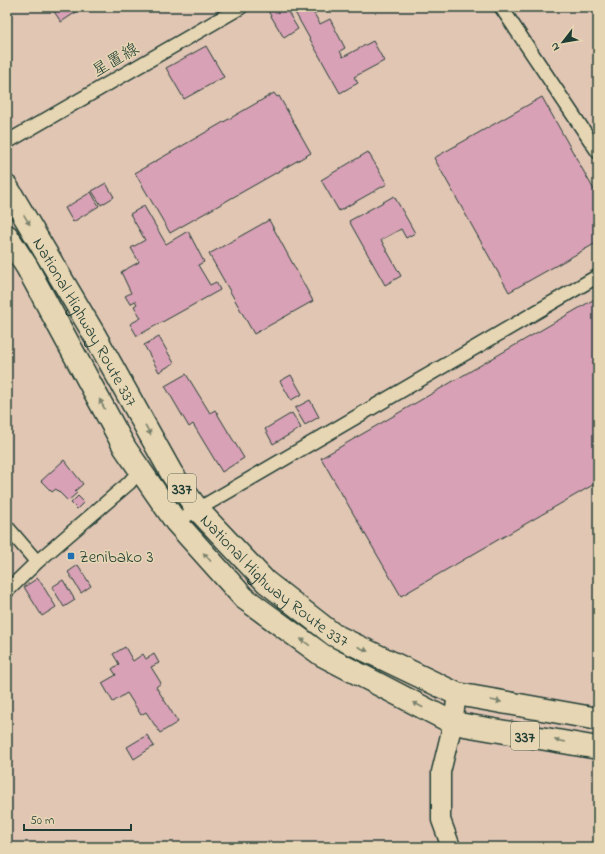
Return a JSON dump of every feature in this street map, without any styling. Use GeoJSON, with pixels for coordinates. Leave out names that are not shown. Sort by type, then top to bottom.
{"type":"FeatureCollection","features":[{"type":"Feature","properties":{"kind":"highway","name":"National Highway Route 337"},"geometry":{"type":"LineString","coordinates":[[7,187],[94,334],[172,474],[198,510],[266,582],[334,635],[457,694],[598,719]]}},
{"type":"Feature","properties":{"kind":"highway","name":"National Highway Route 337"},"geometry":{"type":"LineString","coordinates":[[7,236],[27,267],[125,448],[176,522],[244,598],[322,655],[452,723],[598,748]]}},
{"type":"Feature","properties":{"kind":"main road"},"geometry":{"type":"LineString","coordinates":[[450,847],[441,820],[441,772],[457,694]]}},
{"type":"Feature","properties":{"kind":"street","name":"星置線"},"geometry":{"type":"LineString","coordinates":[[7,142],[242,7]]}},
{"type":"Feature","properties":{"kind":"street"},"geometry":{"type":"LineString","coordinates":[[501,7],[598,152]]}},
{"type":"Feature","properties":{"kind":"street"},"geometry":{"type":"LineString","coordinates":[[176,522],[598,276]]}},
{"type":"Feature","properties":{"kind":"street"},"geometry":{"type":"LineString","coordinates":[[7,591],[129,483],[140,470]]}},
{"type":"Feature","properties":{"kind":"street"},"geometry":{"type":"LineString","coordinates":[[7,527],[38,562]]}},
{"type":"Feature","properties":{"kind":"building"},"geometry":{"type":"Polygon","coordinates":[[[51,7],[84,7],[61,22],[51,7]]]}},
{"type":"Feature","properties":{"kind":"building"},"geometry":{"type":"Polygon","coordinates":[[[275,7],[285,7],[298,29],[284,38],[268,11],[275,7]]]}},
{"type":"Feature","properties":{"kind":"building"},"geometry":{"type":"Polygon","coordinates":[[[292,7],[313,7],[311,8],[320,24],[330,19],[345,48],[340,51],[343,57],[373,41],[384,61],[354,77],[358,83],[340,93],[292,7]]]}},
{"type":"Feature","properties":{"kind":"building"},"geometry":{"type":"Polygon","coordinates":[[[206,46],[224,77],[184,99],[166,68],[206,46]]]}},
{"type":"Feature","properties":{"kind":"building"},"geometry":{"type":"Polygon","coordinates":[[[274,93],[277,97],[279,96],[311,153],[170,233],[135,173],[274,93]]]}},
{"type":"Feature","properties":{"kind":"building"},"geometry":{"type":"Polygon","coordinates":[[[542,97],[598,197],[598,242],[509,292],[434,158],[542,97]]]}},
{"type":"Feature","properties":{"kind":"building"},"geometry":{"type":"Polygon","coordinates":[[[368,152],[387,184],[339,211],[321,180],[368,152]]]}},
{"type":"Feature","properties":{"kind":"building"},"geometry":{"type":"Polygon","coordinates":[[[106,183],[114,197],[101,205],[92,191],[106,183]]]}},
{"type":"Feature","properties":{"kind":"building"},"geometry":{"type":"Polygon","coordinates":[[[91,192],[99,206],[73,222],[65,208],[91,192]]]}},
{"type":"Feature","properties":{"kind":"building"},"geometry":{"type":"Polygon","coordinates":[[[394,196],[415,233],[406,238],[401,229],[381,240],[401,276],[385,285],[349,221],[394,196]]]}},
{"type":"Feature","properties":{"kind":"building"},"geometry":{"type":"Polygon","coordinates":[[[144,206],[166,244],[188,231],[204,262],[198,265],[210,285],[216,282],[220,290],[137,336],[130,324],[141,318],[134,306],[137,304],[135,301],[130,304],[125,296],[131,293],[121,272],[139,262],[131,248],[145,240],[130,214],[144,206]]]}},
{"type":"Feature","properties":{"kind":"building"},"geometry":{"type":"Polygon","coordinates":[[[269,220],[313,301],[254,334],[209,254],[269,220]]]}},
{"type":"Feature","properties":{"kind":"building"},"geometry":{"type":"Polygon","coordinates":[[[598,297],[598,482],[401,596],[321,458],[598,297]]]}},
{"type":"Feature","properties":{"kind":"building"},"geometry":{"type":"Polygon","coordinates":[[[159,337],[174,363],[159,372],[144,345],[159,337]]]}},
{"type":"Feature","properties":{"kind":"building"},"geometry":{"type":"Polygon","coordinates":[[[186,374],[210,413],[215,410],[244,458],[222,472],[193,424],[189,427],[165,386],[186,374]]]}},
{"type":"Feature","properties":{"kind":"building"},"geometry":{"type":"Polygon","coordinates":[[[291,375],[302,394],[291,400],[280,381],[291,375]]]}},
{"type":"Feature","properties":{"kind":"building"},"geometry":{"type":"Polygon","coordinates":[[[310,400],[319,417],[305,425],[295,408],[310,400]]]}},
{"type":"Feature","properties":{"kind":"building"},"geometry":{"type":"Polygon","coordinates":[[[292,413],[301,428],[273,444],[265,429],[292,413]]]}},
{"type":"Feature","properties":{"kind":"building"},"geometry":{"type":"Polygon","coordinates":[[[64,460],[83,484],[75,491],[77,493],[68,501],[56,489],[52,492],[41,481],[64,460]]]}},
{"type":"Feature","properties":{"kind":"building"},"geometry":{"type":"Polygon","coordinates":[[[78,496],[84,502],[77,509],[71,503],[78,496]]]}},
{"type":"Feature","properties":{"kind":"building"},"geometry":{"type":"Polygon","coordinates":[[[78,565],[91,586],[81,593],[68,572],[78,565]]]}},
{"type":"Feature","properties":{"kind":"building"},"geometry":{"type":"Polygon","coordinates":[[[38,578],[56,607],[42,616],[24,587],[38,578]]]}},
{"type":"Feature","properties":{"kind":"building"},"geometry":{"type":"Polygon","coordinates":[[[63,580],[75,600],[64,607],[52,587],[63,580]]]}},
{"type":"Feature","properties":{"kind":"building"},"geometry":{"type":"Polygon","coordinates":[[[125,647],[133,661],[143,654],[146,659],[154,654],[159,663],[151,667],[161,683],[156,687],[178,722],[160,733],[146,712],[141,715],[127,693],[113,702],[102,683],[116,675],[112,669],[119,664],[113,654],[125,647]]]}},
{"type":"Feature","properties":{"kind":"building"},"geometry":{"type":"Polygon","coordinates":[[[147,735],[154,746],[134,759],[127,747],[147,735]]]}},
{"type":"Feature","properties":{"kind":"place","name":"Zenibako 3"},"geometry":{"type":"Point","coordinates":[71,556]}}]}
